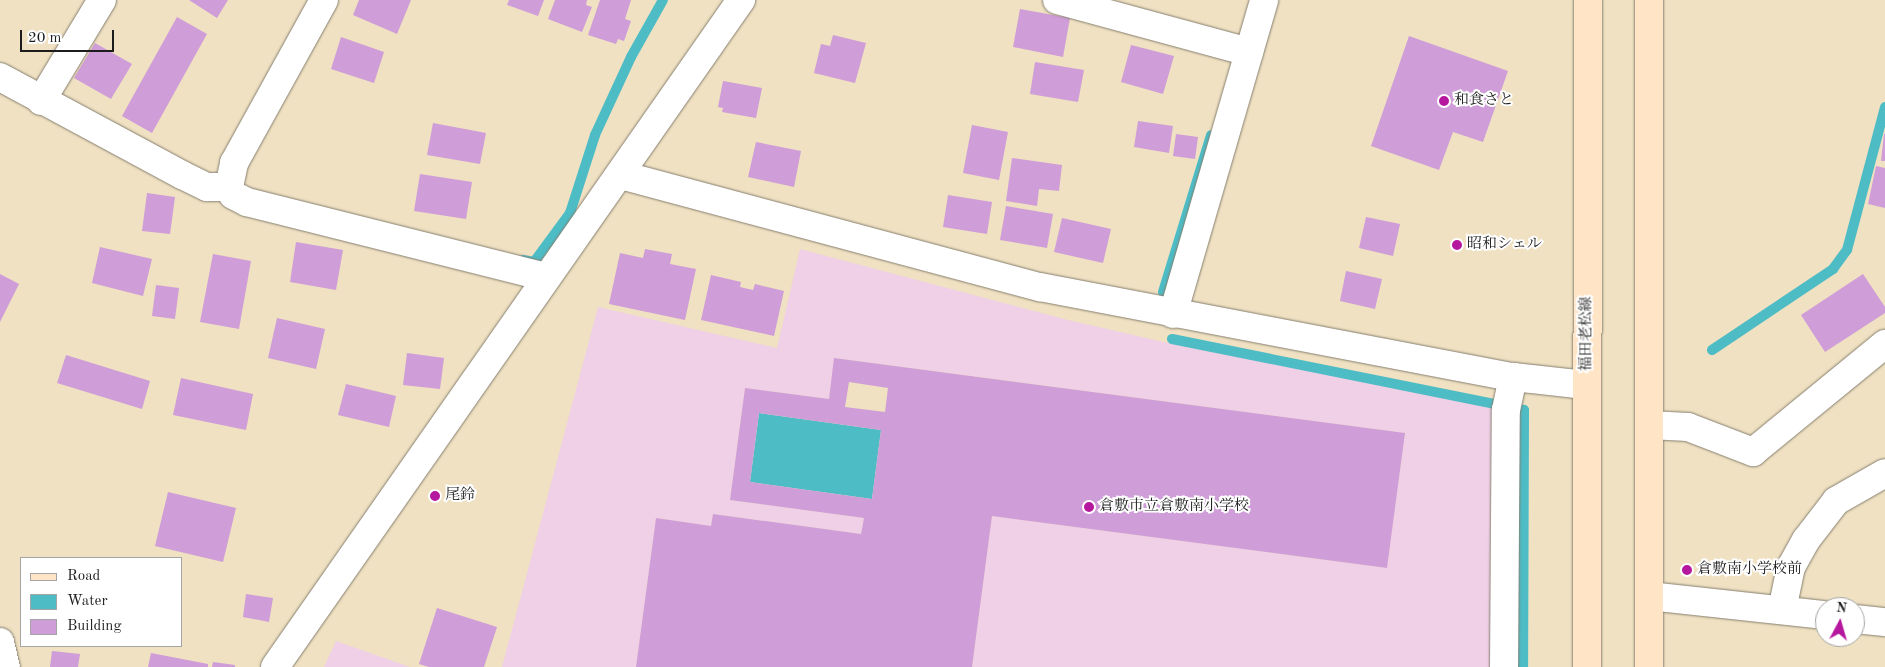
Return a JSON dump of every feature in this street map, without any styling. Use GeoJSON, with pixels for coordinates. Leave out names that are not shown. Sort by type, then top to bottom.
{"type":"FeatureCollection","features":[{"type":"Feature","properties":{"kind":"main road","name":"福田老松線"},"geometry":{"type":"LineString","coordinates":[[1587,667],[1588,0]]}},
{"type":"Feature","properties":{"kind":"main road"},"geometry":{"type":"LineString","coordinates":[[1649,0],[1649,667]]}},
{"type":"Feature","properties":{"kind":"street"},"geometry":{"type":"LineString","coordinates":[[42,102],[102,0]]}},
{"type":"Feature","properties":{"kind":"street"},"geometry":{"type":"LineString","coordinates":[[324,0],[234,162],[229,187],[233,196],[247,202],[546,277]]}},
{"type":"Feature","properties":{"kind":"street"},"geometry":{"type":"LineString","coordinates":[[275,667],[546,277],[621,175],[741,0]]}},
{"type":"Feature","properties":{"kind":"street"},"geometry":{"type":"LineString","coordinates":[[1057,0],[1240,50]]}},
{"type":"Feature","properties":{"kind":"street"},"geometry":{"type":"LineString","coordinates":[[1173,314],[1240,50],[1264,0]]}},
{"type":"Feature","properties":{"kind":"street"},"geometry":{"type":"LineString","coordinates":[[0,77],[42,102],[207,187],[229,187]]}},
{"type":"Feature","properties":{"kind":"street"},"geometry":{"type":"LineString","coordinates":[[621,175],[1040,287],[1173,314],[1509,395],[1586,385]]}},
{"type":"Feature","properties":{"kind":"street"},"geometry":{"type":"LineString","coordinates":[[1649,424],[1688,426],[1753,452],[1885,344]]}},
{"type":"Feature","properties":{"kind":"street"},"geometry":{"type":"LineString","coordinates":[[1504,667],[1509,395]]}},
{"type":"Feature","properties":{"kind":"street"},"geometry":{"type":"LineString","coordinates":[[1782,610],[1791,567],[1806,540],[1836,501],[1880,481]]}},
{"type":"Feature","properties":{"kind":"street"},"geometry":{"type":"LineString","coordinates":[[1649,596],[1815,614]]}},
{"type":"Feature","properties":{"kind":"street"},"geometry":{"type":"LineString","coordinates":[[1865,620],[1885,622]]}},
{"type":"Feature","properties":{"kind":"street"},"geometry":{"type":"LineString","coordinates":[[0,642],[6,667]]}},
{"type":"Feature","properties":{"kind":"shaded area"},"geometry":{"type":"Polygon","coordinates":[[[800,249],[1068,320],[1181,346],[1496,407],[1493,667],[972,667],[992,516],[1387,568],[1405,433],[835,358],[829,399],[745,388],[730,500],[864,518],[861,534],[713,514],[711,526],[656,518],[636,667],[502,667],[598,307],[777,348],[800,249]]]}},
{"type":"Feature","properties":{"kind":"shaded area"},"geometry":{"type":"Polygon","coordinates":[[[336,641],[410,667],[324,667],[336,641]]]}},
{"type":"Feature","properties":{"kind":"water"},"geometry":{"type":"Polygon","coordinates":[[[759,413],[881,430],[872,499],[750,482],[759,413]]]}},
{"type":"Feature","properties":{"kind":"building"},"geometry":{"type":"Polygon","coordinates":[[[189,0],[228,0],[217,18],[189,0]]]}},
{"type":"Feature","properties":{"kind":"building"},"geometry":{"type":"Polygon","coordinates":[[[359,0],[411,0],[397,34],[353,15],[359,0]]]}},
{"type":"Feature","properties":{"kind":"building"},"geometry":{"type":"Polygon","coordinates":[[[509,0],[544,0],[538,16],[507,5],[509,0]]]}},
{"type":"Feature","properties":{"kind":"building"},"geometry":{"type":"Polygon","coordinates":[[[555,0],[587,0],[586,5],[592,7],[582,32],[548,19],[555,0]]]}},
{"type":"Feature","properties":{"kind":"building"},"geometry":{"type":"Polygon","coordinates":[[[600,0],[631,0],[625,19],[631,21],[624,41],[618,39],[616,44],[588,35],[600,0]]]}},
{"type":"Feature","properties":{"kind":"building"},"geometry":{"type":"Polygon","coordinates":[[[1020,9],[1070,18],[1063,57],[1013,47],[1020,9]]]}},
{"type":"Feature","properties":{"kind":"building"},"geometry":{"type":"Polygon","coordinates":[[[177,17],[207,34],[152,133],[122,116],[177,17]]]}},
{"type":"Feature","properties":{"kind":"building"},"geometry":{"type":"Polygon","coordinates":[[[833,35],[866,43],[855,83],[814,73],[821,44],[830,46],[833,35]]]}},
{"type":"Feature","properties":{"kind":"building"},"geometry":{"type":"Polygon","coordinates":[[[1409,36],[1508,71],[1483,142],[1453,132],[1439,170],[1371,146],[1409,36]]]}},
{"type":"Feature","properties":{"kind":"building"},"geometry":{"type":"Polygon","coordinates":[[[341,37],[384,52],[374,83],[331,69],[341,37]]]}},
{"type":"Feature","properties":{"kind":"building"},"geometry":{"type":"Polygon","coordinates":[[[95,43],[132,64],[111,99],[74,78],[95,43]]]}},
{"type":"Feature","properties":{"kind":"building"},"geometry":{"type":"Polygon","coordinates":[[[1131,45],[1174,56],[1163,94],[1121,82],[1131,45]]]}},
{"type":"Feature","properties":{"kind":"building"},"geometry":{"type":"Polygon","coordinates":[[[1035,62],[1084,70],[1078,102],[1030,94],[1035,62]]]}},
{"type":"Feature","properties":{"kind":"building"},"geometry":{"type":"Polygon","coordinates":[[[723,81],[762,88],[756,118],[722,112],[723,108],[718,107],[723,81]]]}},
{"type":"Feature","properties":{"kind":"building"},"geometry":{"type":"Polygon","coordinates":[[[1138,121],[1173,126],[1169,153],[1134,147],[1138,121]]]}},
{"type":"Feature","properties":{"kind":"building"},"geometry":{"type":"Polygon","coordinates":[[[433,123],[486,133],[480,164],[427,155],[433,123]]]}},
{"type":"Feature","properties":{"kind":"building"},"geometry":{"type":"Polygon","coordinates":[[[972,125],[1008,132],[999,180],[963,173],[972,125]]]}},
{"type":"Feature","properties":{"kind":"building"},"geometry":{"type":"Polygon","coordinates":[[[1176,134],[1198,137],[1195,159],[1173,156],[1176,134]]]}},
{"type":"Feature","properties":{"kind":"building"},"geometry":{"type":"Polygon","coordinates":[[[1884,134],[1885,161],[1881,161],[1884,134]]]}},
{"type":"Feature","properties":{"kind":"building"},"geometry":{"type":"Polygon","coordinates":[[[756,142],[801,151],[794,187],[748,177],[756,142]]]}},
{"type":"Feature","properties":{"kind":"building"},"geometry":{"type":"Polygon","coordinates":[[[1012,158],[1062,165],[1059,191],[1039,189],[1037,206],[1006,201],[1012,158]]]}},
{"type":"Feature","properties":{"kind":"building"},"geometry":{"type":"Polygon","coordinates":[[[1876,166],[1885,168],[1885,208],[1868,204],[1876,166]]]}},
{"type":"Feature","properties":{"kind":"building"},"geometry":{"type":"Polygon","coordinates":[[[420,174],[472,182],[466,219],[414,211],[420,174]]]}},
{"type":"Feature","properties":{"kind":"building"},"geometry":{"type":"Polygon","coordinates":[[[147,193],[175,197],[170,234],[142,231],[147,193]]]}},
{"type":"Feature","properties":{"kind":"building"},"geometry":{"type":"Polygon","coordinates":[[[948,195],[992,202],[987,234],[943,227],[948,195]]]}},
{"type":"Feature","properties":{"kind":"building"},"geometry":{"type":"Polygon","coordinates":[[[1006,206],[1053,214],[1047,248],[1000,240],[1006,206]]]}},
{"type":"Feature","properties":{"kind":"building"},"geometry":{"type":"Polygon","coordinates":[[[1366,217],[1400,224],[1393,256],[1359,248],[1366,217]]]}},
{"type":"Feature","properties":{"kind":"building"},"geometry":{"type":"Polygon","coordinates":[[[1062,218],[1111,229],[1103,263],[1054,252],[1062,218]]]}},
{"type":"Feature","properties":{"kind":"building"},"geometry":{"type":"Polygon","coordinates":[[[296,242],[343,250],[336,290],[290,282],[296,242]]]}},
{"type":"Feature","properties":{"kind":"building"},"geometry":{"type":"Polygon","coordinates":[[[100,247],[152,259],[143,296],[92,283],[100,247]]]}},
{"type":"Feature","properties":{"kind":"building"},"geometry":{"type":"Polygon","coordinates":[[[645,249],[672,254],[670,264],[696,269],[685,320],[609,304],[620,253],[643,258],[645,249]]]}},
{"type":"Feature","properties":{"kind":"building"},"geometry":{"type":"Polygon","coordinates":[[[213,254],[251,261],[239,329],[200,322],[213,254]]]}},
{"type":"Feature","properties":{"kind":"building"},"geometry":{"type":"Polygon","coordinates":[[[1346,271],[1382,279],[1375,309],[1340,301],[1346,271]]]}},
{"type":"Feature","properties":{"kind":"building"},"geometry":{"type":"Polygon","coordinates":[[[0,274],[19,284],[0,322],[0,274]]]}},
{"type":"Feature","properties":{"kind":"building"},"geometry":{"type":"Polygon","coordinates":[[[1863,274],[1885,307],[1885,313],[1825,352],[1801,315],[1863,274]]]}},
{"type":"Feature","properties":{"kind":"building"},"geometry":{"type":"Polygon","coordinates":[[[711,275],[741,282],[740,287],[753,290],[755,284],[784,291],[774,336],[701,320],[711,275]]]}},
{"type":"Feature","properties":{"kind":"building"},"geometry":{"type":"Polygon","coordinates":[[[156,285],[179,288],[175,319],[152,316],[156,285]]]}},
{"type":"Feature","properties":{"kind":"building"},"geometry":{"type":"Polygon","coordinates":[[[277,318],[325,329],[316,369],[268,358],[277,318]]]}},
{"type":"Feature","properties":{"kind":"building"},"geometry":{"type":"Polygon","coordinates":[[[407,353],[444,358],[440,389],[403,385],[407,353]]]}},
{"type":"Feature","properties":{"kind":"building"},"geometry":{"type":"Polygon","coordinates":[[[66,355],[150,381],[142,409],[57,383],[66,355]]]}},
{"type":"Feature","properties":{"kind":"building","name":"倉敷市立倉敷南小学校"},"geometry":{"type":"Polygon","coordinates":[[[834,358],[1405,433],[1387,568],[992,516],[972,667],[636,667],[656,518],[711,526],[713,514],[861,534],[864,518],[730,500],[745,388],[829,399],[834,358]],[[849,382],[845,407],[885,412],[888,388],[849,382]],[[759,413],[750,482],[872,499],[881,430],[759,413]]]}},
{"type":"Feature","properties":{"kind":"building"},"geometry":{"type":"Polygon","coordinates":[[[181,378],[253,394],[246,430],[173,415],[181,378]]]}},
{"type":"Feature","properties":{"kind":"building"},"geometry":{"type":"Polygon","coordinates":[[[346,384],[396,396],[389,427],[338,415],[346,384]]]}},
{"type":"Feature","properties":{"kind":"building"},"geometry":{"type":"Polygon","coordinates":[[[168,492],[236,508],[223,562],[155,546],[168,492]]]}},
{"type":"Feature","properties":{"kind":"building"},"geometry":{"type":"Polygon","coordinates":[[[246,594],[273,598],[269,622],[243,617],[246,594]]]}},
{"type":"Feature","properties":{"kind":"building"},"geometry":{"type":"Polygon","coordinates":[[[437,608],[497,627],[484,667],[429,667],[419,664],[437,608]]]}},
{"type":"Feature","properties":{"kind":"building"},"geometry":{"type":"Polygon","coordinates":[[[52,651],[80,654],[78,667],[50,667],[52,651]]]}},
{"type":"Feature","properties":{"kind":"building"},"geometry":{"type":"Polygon","coordinates":[[[151,653],[208,664],[208,667],[148,667],[151,653]]]}},
{"type":"Feature","properties":{"kind":"building"},"geometry":{"type":"Polygon","coordinates":[[[213,662],[235,665],[235,667],[212,667],[213,662]]]}},
{"type":"Feature","properties":{"kind":"waterway"},"geometry":{"type":"LineString","coordinates":[[523,260],[534,262],[570,213],[595,135],[631,57],[663,0]]}},
{"type":"Feature","properties":{"kind":"waterway"},"geometry":{"type":"LineString","coordinates":[[1712,350],[1833,269],[1847,250],[1885,107]]}},
{"type":"Feature","properties":{"kind":"waterway"},"geometry":{"type":"LineString","coordinates":[[1163,292],[1211,135]]}},
{"type":"Feature","properties":{"kind":"waterway"},"geometry":{"type":"LineString","coordinates":[[1172,339],[1524,410],[1523,667]]}},
{"type":"Feature","properties":{"kind":"place","name":"和食さと"},"geometry":{"type":"Point","coordinates":[1444,101]}},
{"type":"Feature","properties":{"kind":"place","name":"昭和シェル"},"geometry":{"type":"Point","coordinates":[1457,245]}},
{"type":"Feature","properties":{"kind":"place","name":"尾鈴"},"geometry":{"type":"Point","coordinates":[435,496]}},
{"type":"Feature","properties":{"kind":"place","name":"倉敷市立倉敷南小学校"},"geometry":{"type":"Point","coordinates":[1089,507]}},
{"type":"Feature","properties":{"kind":"place","name":"倉敷南小学校前"},"geometry":{"type":"Point","coordinates":[1687,570]}}]}
